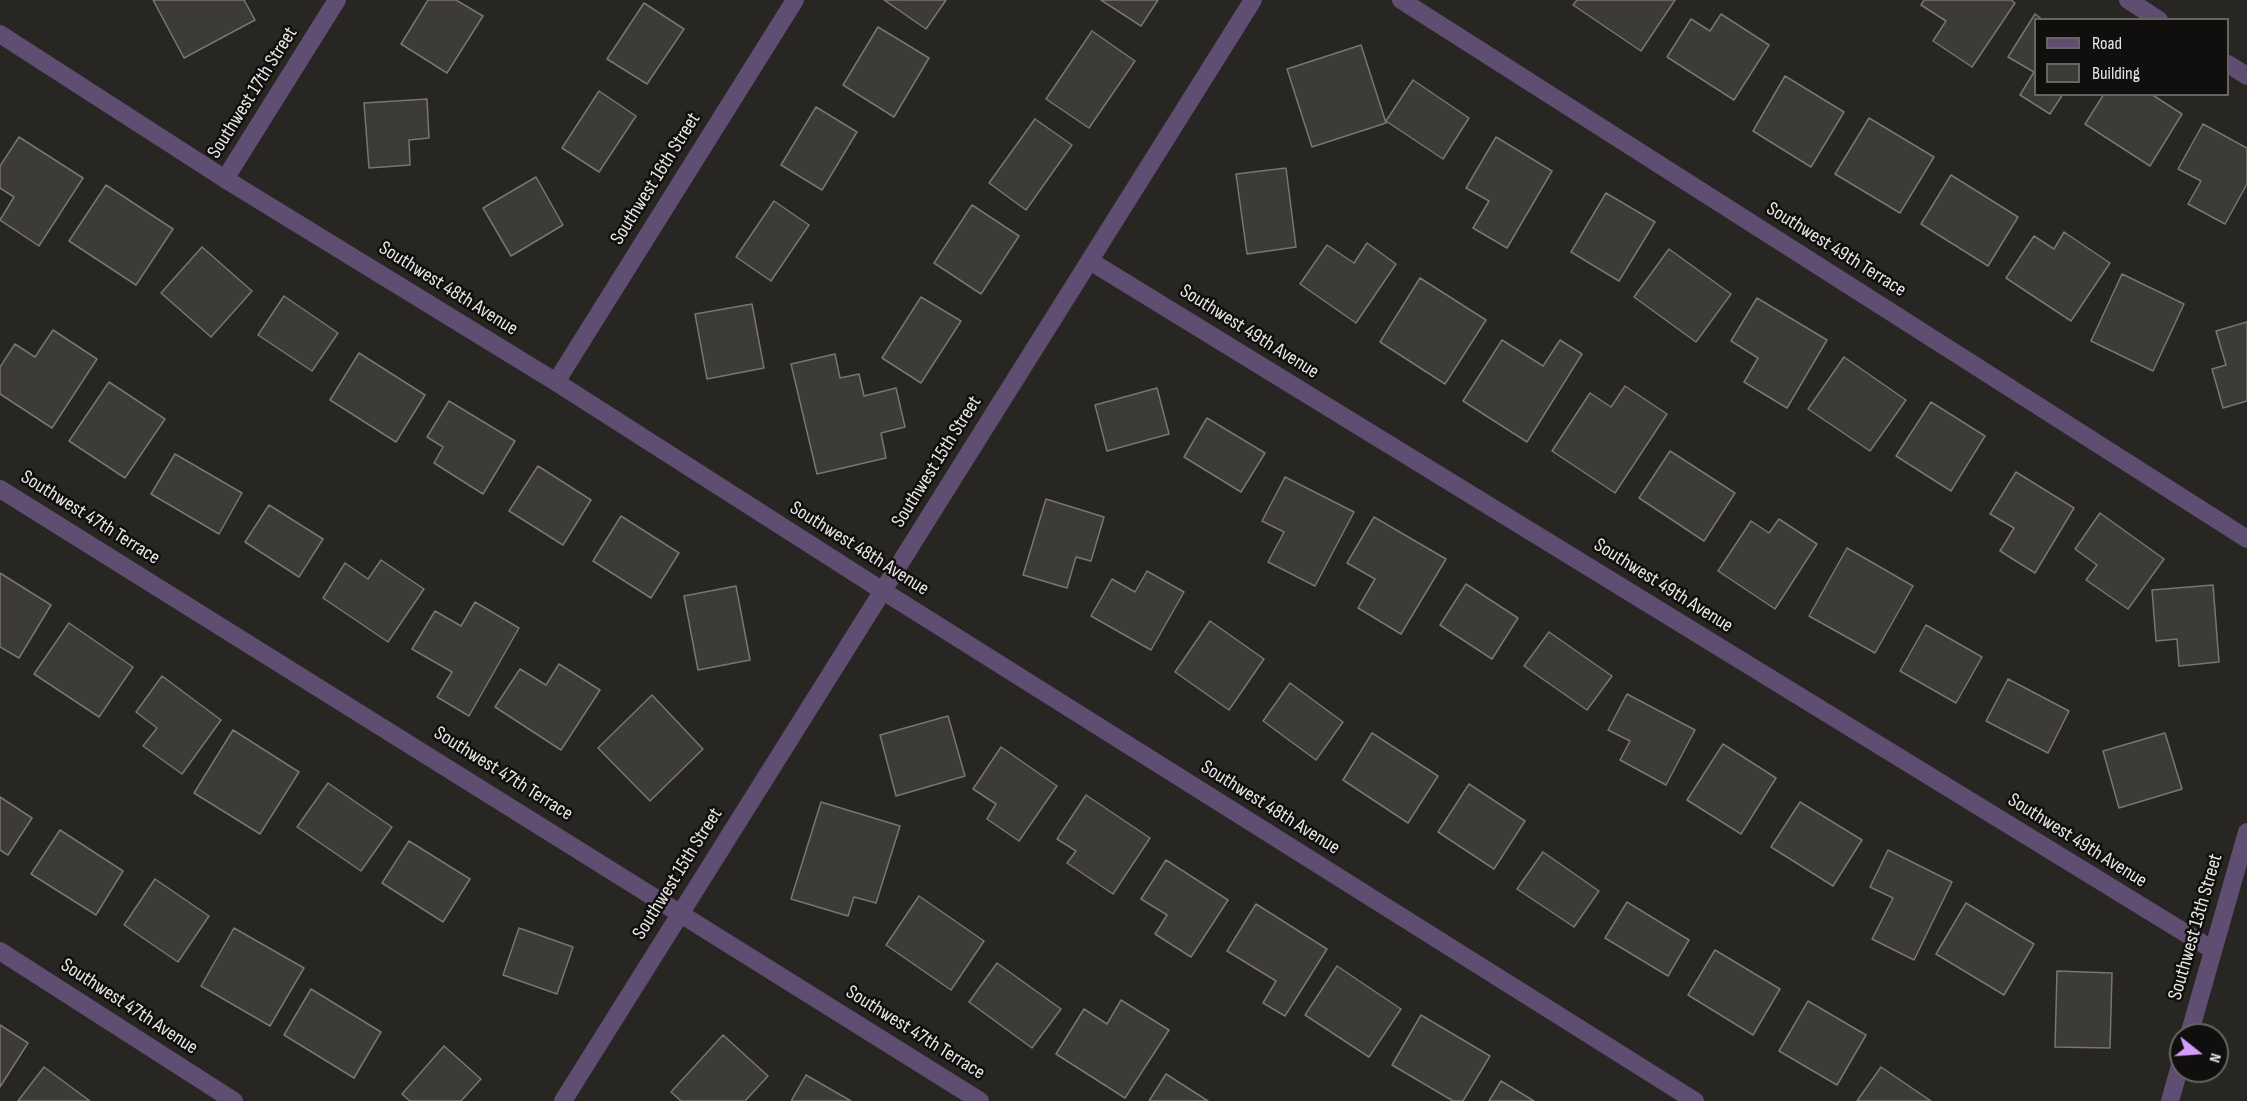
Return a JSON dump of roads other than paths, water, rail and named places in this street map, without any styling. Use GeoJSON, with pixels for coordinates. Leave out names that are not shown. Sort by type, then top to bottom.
{"type":"FeatureCollection","features":[{"type":"Feature","properties":{"kind":"street","name":"Southwest 17th Street"},"geometry":{"type":"LineString","coordinates":[[225,179],[337,0]]}},
{"type":"Feature","properties":{"kind":"street","name":"Southwest 16th Street"},"geometry":{"type":"LineString","coordinates":[[556,382],[795,0]]}},
{"type":"Feature","properties":{"kind":"street","name":"Southwest 15th Street"},"geometry":{"type":"LineString","coordinates":[[563,1101],[1253,0]]}},
{"type":"Feature","properties":{"kind":"street","name":"Southwest 49th Terrace"},"geometry":{"type":"LineString","coordinates":[[1401,0],[2247,539]]}},
{"type":"Feature","properties":{"kind":"street"},"geometry":{"type":"LineString","coordinates":[[2128,0],[2155,18]]}},
{"type":"Feature","properties":{"kind":"street","name":"Southwest 48th Avenue"},"geometry":{"type":"LineString","coordinates":[[0,34],[225,179],[556,382],[883,591],[1695,1101]]}},
{"type":"Feature","properties":{"kind":"street"},"geometry":{"type":"LineString","coordinates":[[2229,65],[2247,76]]}},
{"type":"Feature","properties":{"kind":"street","name":"Southwest 49th Avenue"},"geometry":{"type":"LineString","coordinates":[[1090,261],[2213,950]]}},
{"type":"Feature","properties":{"kind":"street","name":"Southwest 47th Terrace"},"geometry":{"type":"LineString","coordinates":[[0,489],[681,912],[980,1101]]}},
{"type":"Feature","properties":{"kind":"street","name":"Southwest 13th Street"},"geometry":{"type":"LineString","coordinates":[[2192,1023],[2247,832]]}},
{"type":"Feature","properties":{"kind":"street","name":"Southwest 47th Avenue"},"geometry":{"type":"LineString","coordinates":[[0,951],[234,1101]]}},
{"type":"Feature","properties":{"kind":"street"},"geometry":{"type":"LineString","coordinates":[[2170,1101],[2175,1083]]}}]}
